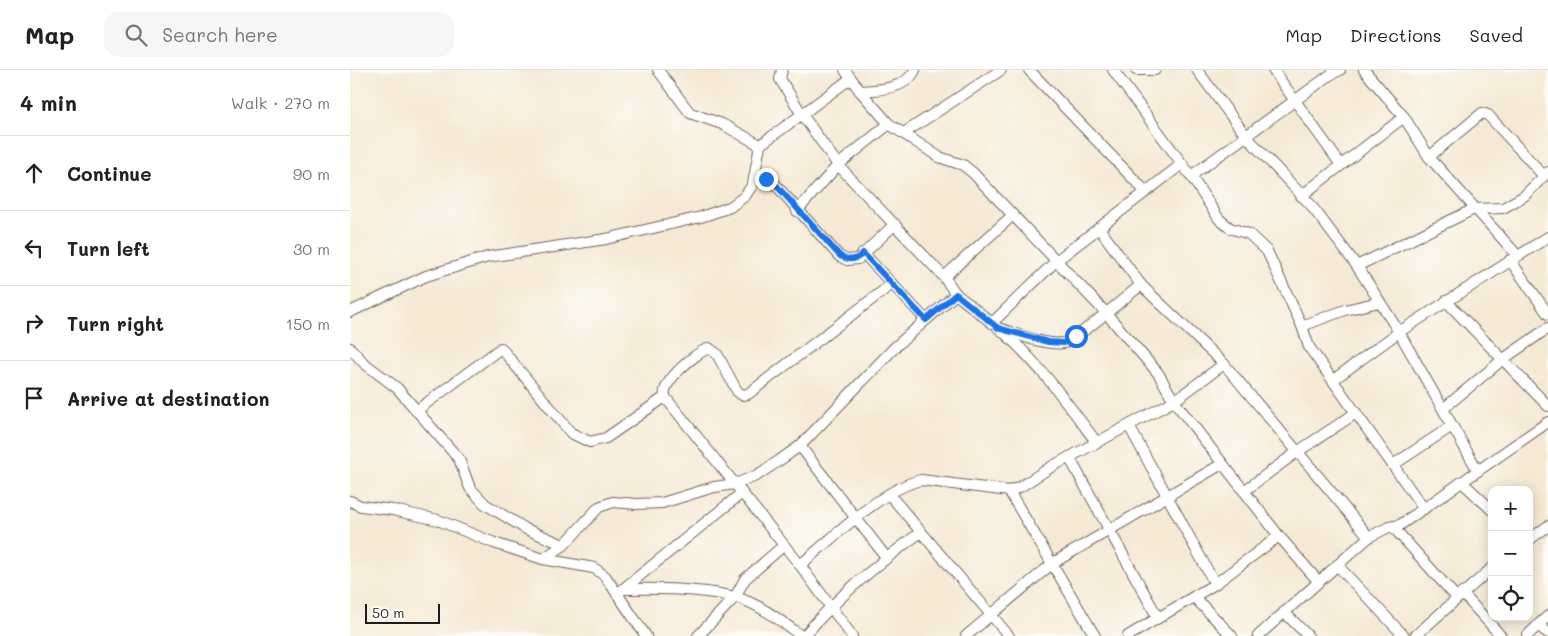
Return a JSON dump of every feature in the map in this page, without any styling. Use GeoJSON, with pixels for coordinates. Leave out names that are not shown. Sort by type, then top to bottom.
{"type":"FeatureCollection","features":[{"type":"Feature","properties":{"kind":"street"},"geometry":{"type":"LineString","coordinates":[[658,70],[690,113],[722,124],[760,145]]}},
{"type":"Feature","properties":{"kind":"street"},"geometry":{"type":"LineString","coordinates":[[782,70],[780,79],[801,113],[838,165],[944,277],[956,294],[1026,352],[1043,371],[1098,443]]}},
{"type":"Feature","properties":{"kind":"street"},"geometry":{"type":"LineString","coordinates":[[860,91],[896,86],[910,79],[916,70]]}},
{"type":"Feature","properties":{"kind":"street"},"geometry":{"type":"LineString","coordinates":[[904,133],[1001,70]]}},
{"type":"Feature","properties":{"kind":"street"},"geometry":{"type":"LineString","coordinates":[[1029,70],[1146,192]]}},
{"type":"Feature","properties":{"kind":"street"},"geometry":{"type":"LineString","coordinates":[[1113,70],[1191,176],[1223,224],[1249,234],[1267,251],[1310,347],[1424,509]]}},
{"type":"Feature","properties":{"kind":"street"},"geometry":{"type":"LineString","coordinates":[[1136,70],[1155,70]]}},
{"type":"Feature","properties":{"kind":"street"},"geometry":{"type":"LineString","coordinates":[[1196,70],[1246,136],[1320,216],[1357,266],[1399,332],[1478,471]]}},
{"type":"Feature","properties":{"kind":"street"},"geometry":{"type":"LineString","coordinates":[[1273,70],[1341,165]]}},
{"type":"Feature","properties":{"kind":"street"},"geometry":{"type":"LineString","coordinates":[[1191,176],[1295,100],[1340,70]]}},
{"type":"Feature","properties":{"kind":"street"},"geometry":{"type":"LineString","coordinates":[[1364,70],[1404,117],[1429,157],[1514,257],[1548,314]]}},
{"type":"Feature","properties":{"kind":"street"},"geometry":{"type":"LineString","coordinates":[[350,312],[426,276],[488,257],[606,239],[721,211],[730,207],[745,196],[755,177],[760,145],[847,74],[889,124],[939,157],[962,166],[973,173],[1105,312],[1158,372],[1174,401],[1222,464],[1279,536],[1318,581]]}},
{"type":"Feature","properties":{"kind":"street"},"geometry":{"type":"LineString","coordinates":[[1357,266],[1474,209],[1503,208],[1524,196],[1546,174],[1488,115],[1482,113],[1429,157]]}},
{"type":"Feature","properties":{"kind":"street"},"geometry":{"type":"LineString","coordinates":[[1301,196],[1404,117]]}},
{"type":"Feature","properties":{"kind":"street"},"geometry":{"type":"LineString","coordinates":[[797,211],[838,165],[889,124]]}},
{"type":"Feature","properties":{"kind":"street"},"geometry":{"type":"LineString","coordinates":[[995,326],[1056,261],[1182,164]]}},
{"type":"Feature","properties":{"kind":"street"},"geometry":{"type":"LineString","coordinates":[[755,177],[771,181],[840,256],[847,260],[858,258],[895,224]]}},
{"type":"Feature","properties":{"kind":"street"},"geometry":{"type":"LineString","coordinates":[[944,277],[1013,215]]}},
{"type":"Feature","properties":{"kind":"street"},"geometry":{"type":"LineString","coordinates":[[1099,228],[1141,285],[1224,364],[1369,537]]}},
{"type":"Feature","properties":{"kind":"street"},"geometry":{"type":"LineString","coordinates":[[1333,380],[1399,332],[1548,237]]}},
{"type":"Feature","properties":{"kind":"street"},"geometry":{"type":"LineString","coordinates":[[863,253],[926,320]]}},
{"type":"Feature","properties":{"kind":"street"},"geometry":{"type":"LineString","coordinates":[[852,636],[800,565],[665,397],[665,386],[670,379],[704,350],[710,348],[717,354],[737,391],[742,396],[748,394],[892,284]]}},
{"type":"Feature","properties":{"kind":"street"},"geometry":{"type":"LineString","coordinates":[[995,326],[1048,342],[1063,343],[1076,336],[1141,285]]}},
{"type":"Feature","properties":{"kind":"street"},"geometry":{"type":"LineString","coordinates":[[543,559],[564,544],[599,507],[613,502],[637,504],[662,503],[714,487],[734,484],[756,476],[800,446],[894,347],[956,294]]}},
{"type":"Feature","properties":{"kind":"street"},"geometry":{"type":"LineString","coordinates":[[1446,301],[1548,406]]}},
{"type":"Feature","properties":{"kind":"street"},"geometry":{"type":"LineString","coordinates":[[1302,326],[1345,310],[1379,302]]}},
{"type":"Feature","properties":{"kind":"street"},"geometry":{"type":"LineString","coordinates":[[1443,410],[1502,360],[1548,328]]}},
{"type":"Feature","properties":{"kind":"street"},"geometry":{"type":"LineString","coordinates":[[350,348],[364,364],[397,388],[459,459],[470,488],[485,504],[526,530],[564,544]]}},
{"type":"Feature","properties":{"kind":"street"},"geometry":{"type":"LineString","coordinates":[[416,412],[501,348],[571,433],[590,442],[606,438],[665,397]]}},
{"type":"Feature","properties":{"kind":"street"},"geometry":{"type":"LineString","coordinates":[[800,565],[889,494],[907,483],[921,480],[1009,491],[1020,487],[1069,457],[1174,401],[1224,364]]}},
{"type":"Feature","properties":{"kind":"street"},"geometry":{"type":"LineString","coordinates":[[1244,491],[1297,452],[1356,413]]}},
{"type":"Feature","properties":{"kind":"street"},"geometry":{"type":"LineString","coordinates":[[1258,636],[1369,537],[1400,525],[1548,422]]}},
{"type":"Feature","properties":{"kind":"street"},"geometry":{"type":"LineString","coordinates":[[1129,426],[1216,584]]}},
{"type":"Feature","properties":{"kind":"street"},"geometry":{"type":"LineString","coordinates":[[1393,465],[1452,426]]}},
{"type":"Feature","properties":{"kind":"street"},"geometry":{"type":"LineString","coordinates":[[800,446],[886,557]]}},
{"type":"Feature","properties":{"kind":"street"},"geometry":{"type":"LineString","coordinates":[[1069,457],[1107,530],[1158,618]]}},
{"type":"Feature","properties":{"kind":"street"},"geometry":{"type":"LineString","coordinates":[[966,636],[1053,563],[1222,464]]}},
{"type":"Feature","properties":{"kind":"street"},"geometry":{"type":"LineString","coordinates":[[1462,482],[1488,506]]}},
{"type":"Feature","properties":{"kind":"street"},"geometry":{"type":"LineString","coordinates":[[1009,491],[1095,636]]}},
{"type":"Feature","properties":{"kind":"street"},"geometry":{"type":"LineString","coordinates":[[621,591],[742,493]]}},
{"type":"Feature","properties":{"kind":"street"},"geometry":{"type":"LineString","coordinates":[[889,494],[1009,636]]}},
{"type":"Feature","properties":{"kind":"street"},"geometry":{"type":"LineString","coordinates":[[350,501],[361,506],[393,510],[438,520],[494,543],[543,559],[594,568],[621,591],[646,636]]}},
{"type":"Feature","properties":{"kind":"street"},"geometry":{"type":"LineString","coordinates":[[1533,537],[1548,526]]}},
{"type":"Feature","properties":{"kind":"street"},"geometry":{"type":"LineString","coordinates":[[1393,527],[1501,636]]}},
{"type":"Feature","properties":{"kind":"street"},"geometry":{"type":"LineString","coordinates":[[621,591],[656,588],[735,598],[766,611],[803,636],[830,606],[886,557],[921,532]]}},
{"type":"Feature","properties":{"kind":"street"},"geometry":{"type":"LineString","coordinates":[[1128,636],[1216,584],[1279,536]]}},
{"type":"Feature","properties":{"kind":"street"},"geometry":{"type":"LineString","coordinates":[[698,636],[735,598],[745,579],[783,546]]}},
{"type":"Feature","properties":{"kind":"street"},"geometry":{"type":"LineString","coordinates":[[1337,565],[1404,636]]}},
{"type":"Feature","properties":{"kind":"street"},"geometry":{"type":"LineString","coordinates":[[1415,636],[1440,616],[1460,595],[1488,571]]}},
{"type":"Feature","properties":{"kind":"street"},"geometry":{"type":"LineString","coordinates":[[1194,597],[1232,636]]}},
{"type":"Feature","properties":{"kind":"street"},"geometry":{"type":"LineString","coordinates":[[1284,612],[1308,636]]}},
{"type":"Feature","properties":{"kind":"street"},"geometry":{"type":"LineString","coordinates":[[1527,636],[1548,616]]}},
{"type":"Feature","properties":{"kind":"street"},"geometry":{"type":"LineString","coordinates":[[1538,625],[1548,633]]}},
{"type":"Feature","properties":{"kind":"route"},"geometry":{"type":"LineString","coordinates":[[766,179],[776,185],[797,211],[840,256],[847,260],[858,258],[863,253],[926,320],[956,294],[998,328],[1048,342],[1063,343],[1076,336]]}}]}
